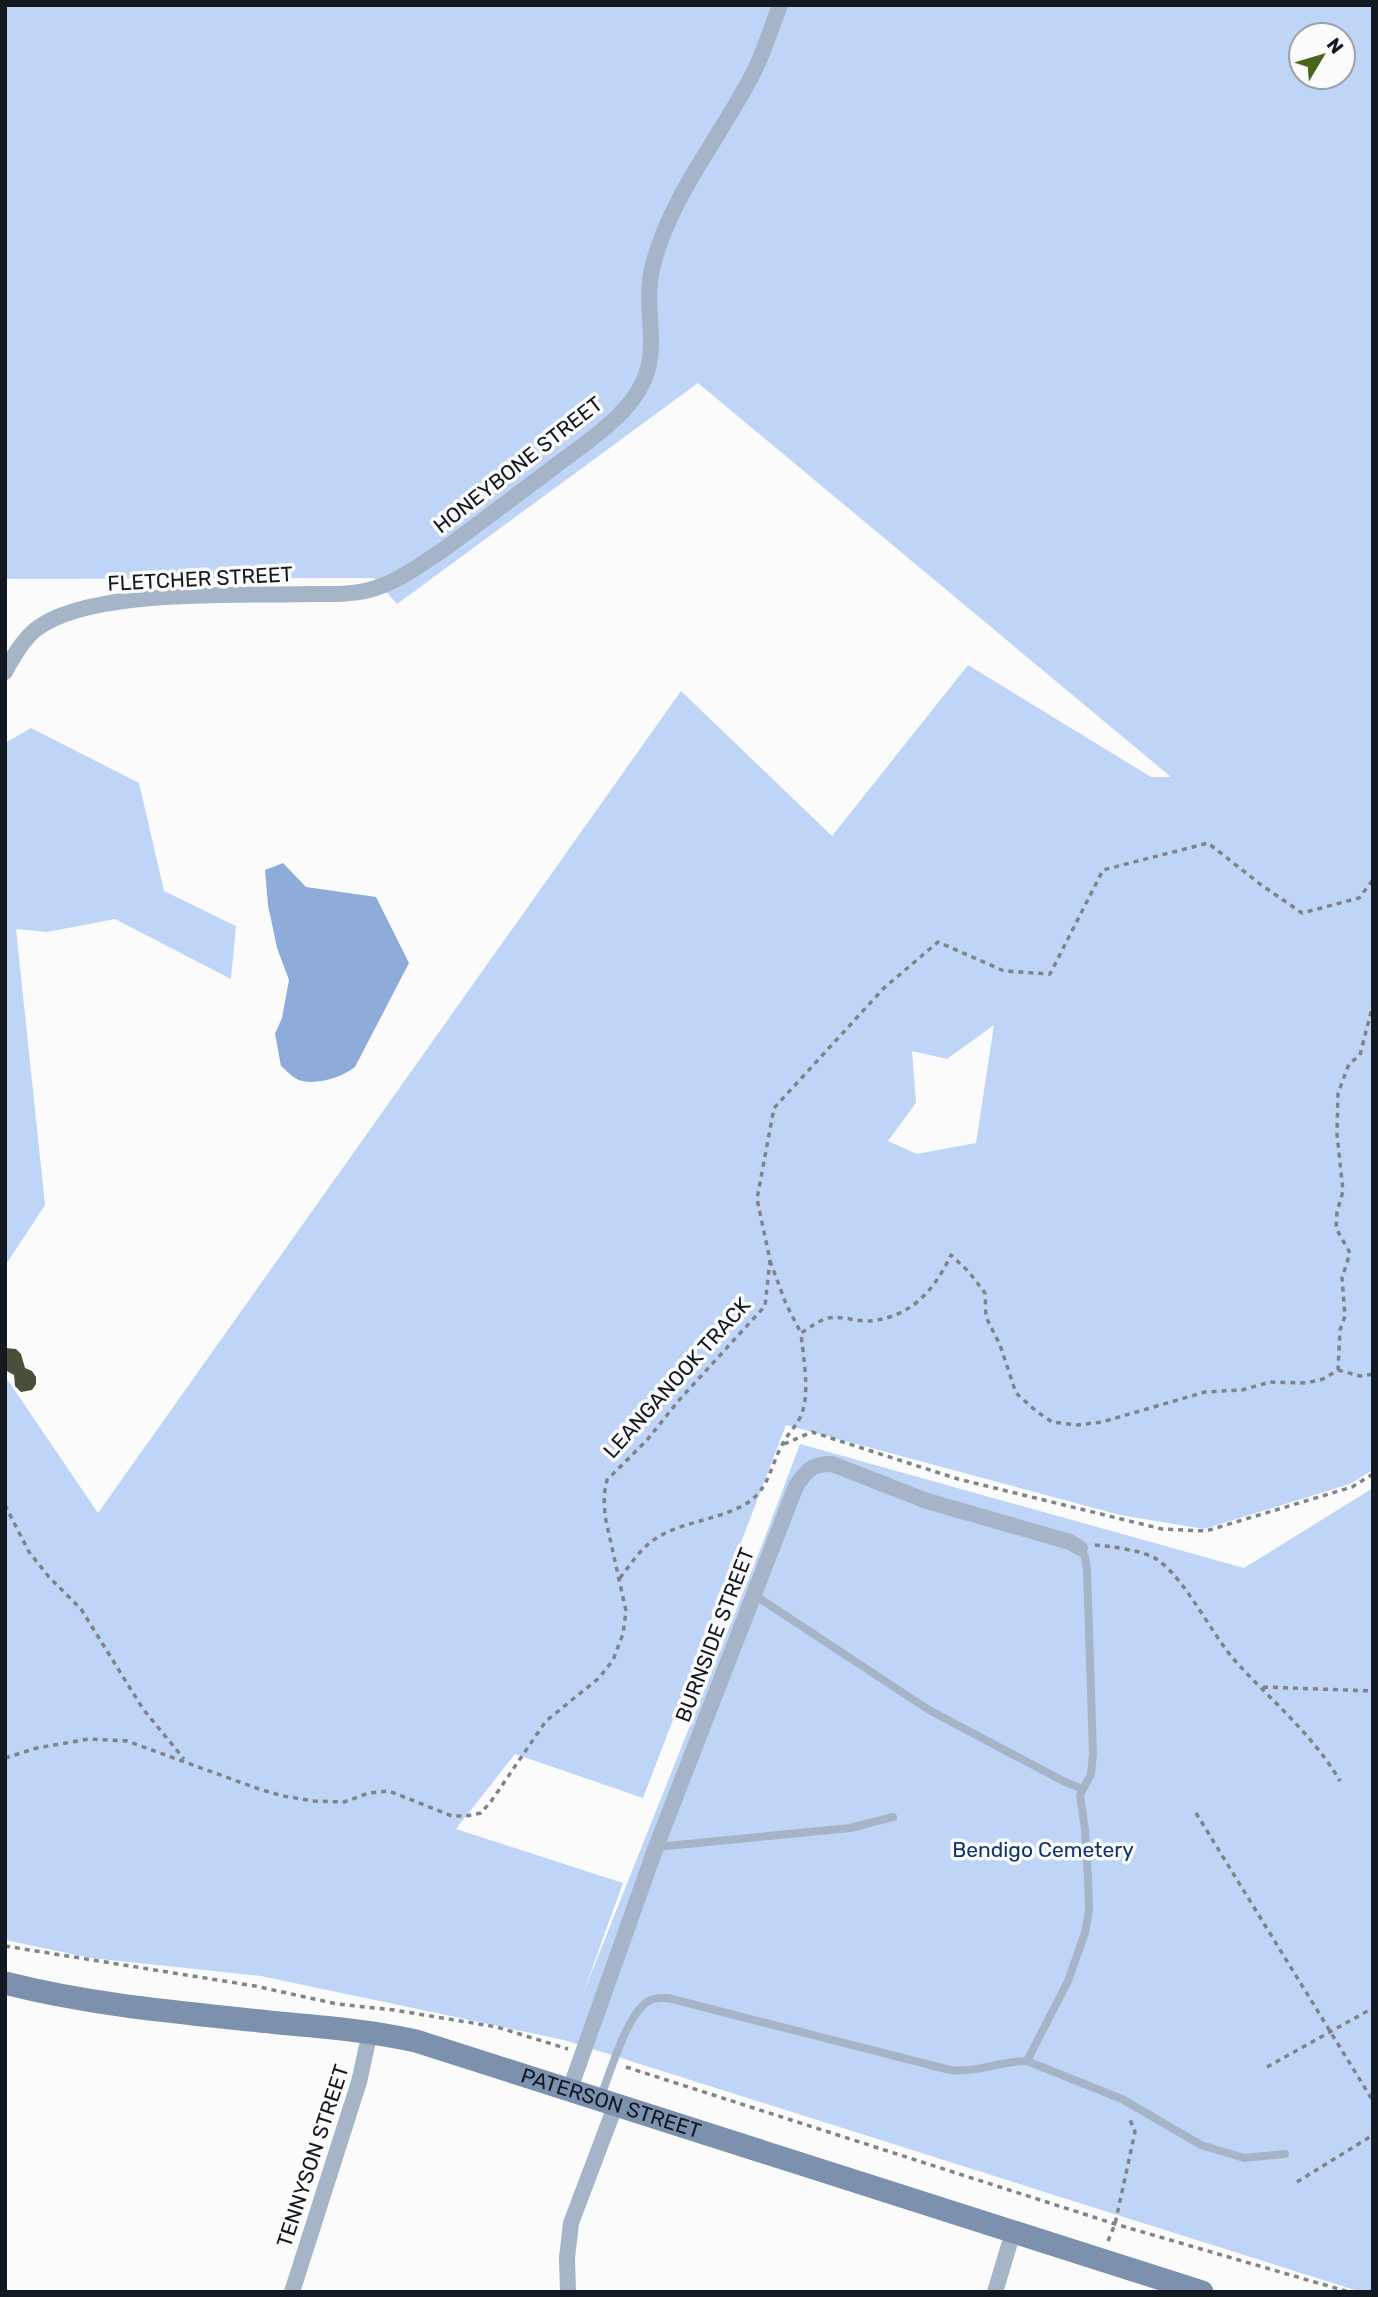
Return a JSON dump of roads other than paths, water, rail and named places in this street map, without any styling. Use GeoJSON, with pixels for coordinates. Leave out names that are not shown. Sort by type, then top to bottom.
{"type":"FeatureCollection","features":[{"type":"Feature","properties":{"kind":"street","name":"HONEYBONE STREET"},"geometry":{"type":"LineString","coordinates":[[381,587],[412,571],[466,533],[598,432],[637,393],[649,369],[652,351],[648,300],[651,272],[659,242],[683,194],[746,88],[780,5]]}},
{"type":"Feature","properties":{"kind":"street","name":"FLETCHER STREET"},"geometry":{"type":"LineString","coordinates":[[5,673],[22,644],[34,631],[71,611],[146,599],[348,593],[381,587]]}},
{"type":"Feature","properties":{"kind":"street","name":"BURNSIDE STREET"},"geometry":{"type":"LineString","coordinates":[[570,2090],[656,1847],[753,1594],[796,1486],[812,1466],[822,1464],[841,1467],[927,1501],[1070,1542],[1080,1548]]}},
{"type":"Feature","properties":{"kind":"street","name":"PATERSON STREET"},"geometry":{"type":"LineString","coordinates":[[5,1983],[112,2005],[370,2032],[416,2041],[1202,2292]]}},
{"type":"Feature","properties":{"kind":"street","name":"TENNYSON STREET"},"geometry":{"type":"LineString","coordinates":[[292,2292],[359,2082],[370,2032]]}},
{"type":"Feature","properties":{"kind":"street"},"geometry":{"type":"LineString","coordinates":[[568,2292],[567,2258],[571,2222],[608,2101]]}},
{"type":"Feature","properties":{"kind":"street"},"geometry":{"type":"LineString","coordinates":[[995,2292],[1013,2232]]}},
{"type":"Feature","properties":{"kind":"lane"},"geometry":{"type":"LineString","coordinates":[[1027,2061],[1068,1982],[1085,1933],[1089,1910],[1086,1830],[1080,1795],[1091,1774],[1093,1754],[1087,1570],[1080,1548]]}},
{"type":"Feature","properties":{"kind":"lane"},"geometry":{"type":"LineString","coordinates":[[753,1594],[929,1710],[1083,1790]]}},
{"type":"Feature","properties":{"kind":"lane"},"geometry":{"type":"LineString","coordinates":[[656,1847],[849,1828],[893,1817]]}},
{"type":"Feature","properties":{"kind":"lane"},"geometry":{"type":"LineString","coordinates":[[608,2101],[613,2063],[633,2016],[648,2001],[655,1998],[682,2000],[950,2070],[964,2072],[1027,2061],[1122,2099],[1201,2145],[1232,2155],[1258,2158],[1285,2154]]}},
{"type":"Feature","properties":{"kind":"park label","name":"Bendigo Cemetery"},"geometry":{"type":"Point","coordinates":[1043,1850]}}]}
